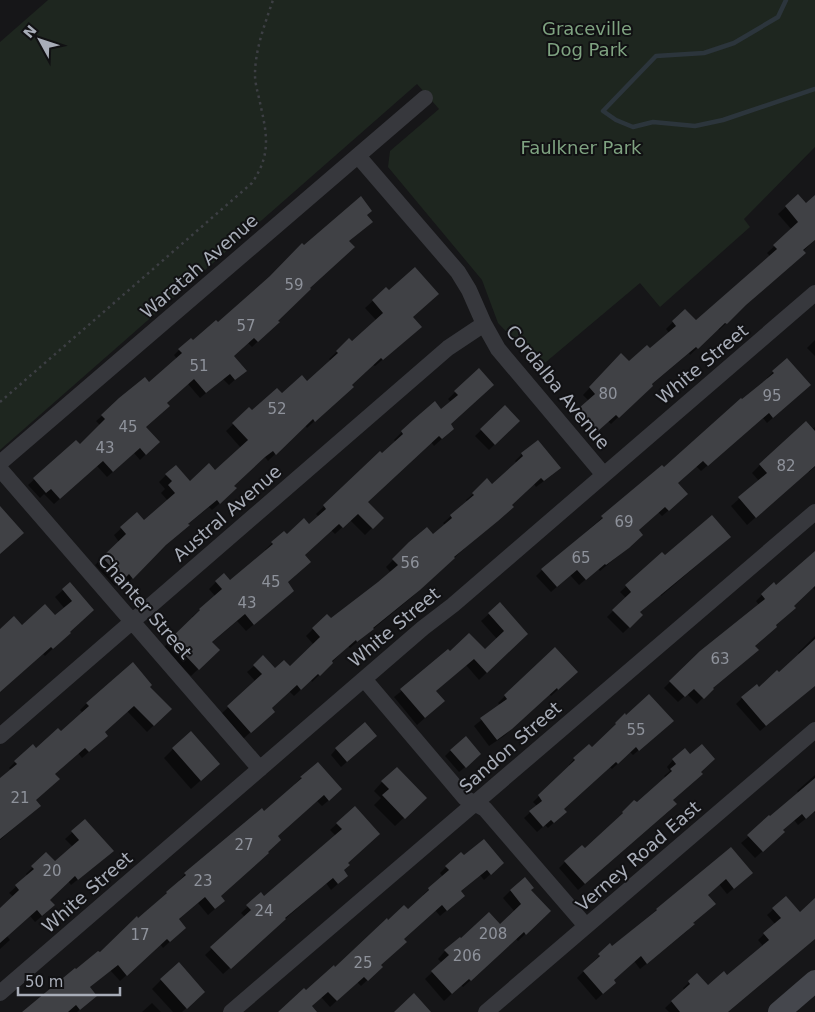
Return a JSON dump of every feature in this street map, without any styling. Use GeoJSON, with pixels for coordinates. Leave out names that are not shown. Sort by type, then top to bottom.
{"type":"FeatureCollection","features":[{"type":"Feature","properties":{"kind":"main road"},"geometry":{"type":"LineString","coordinates":[[779,1012],[815,982]]}},
{"type":"Feature","properties":{"kind":"street","name":"Waratah Avenue"},"geometry":{"type":"LineString","coordinates":[[0,463],[425,98]]}},
{"type":"Feature","properties":{"kind":"street","name":"Cordalba Avenue"},"geometry":{"type":"LineString","coordinates":[[358,156],[458,272],[469,290],[494,344],[604,474]]}},
{"type":"Feature","properties":{"kind":"street","name":"White Street"},"geometry":{"type":"LineString","coordinates":[[0,993],[815,293]]}},
{"type":"Feature","properties":{"kind":"street","name":"Austral Avenue"},"geometry":{"type":"LineString","coordinates":[[0,736],[448,348],[484,324]]}},
{"type":"Feature","properties":{"kind":"street","name":"Chanter Street"},"geometry":{"type":"LineString","coordinates":[[0,470],[260,769]]}},
{"type":"Feature","properties":{"kind":"street","name":"Sandon Street"},"geometry":{"type":"LineString","coordinates":[[231,1012],[815,512]]}},
{"type":"Feature","properties":{"kind":"street"},"geometry":{"type":"LineString","coordinates":[[364,679],[464,798],[485,809],[586,926]]}},
{"type":"Feature","properties":{"kind":"street","name":"Verney Road East"},"geometry":{"type":"LineString","coordinates":[[486,1012],[814,731]]}},
{"type":"Feature","properties":{"kind":"path"},"geometry":{"type":"LineString","coordinates":[[0,402],[252,183],[265,158],[266,134],[254,77],[255,60],[273,0]]}},
{"type":"Feature","properties":{"kind":"green space","name":"Faulkner Park"},"geometry":{"type":"Polygon","coordinates":[[[48,0],[815,0],[815,147],[744,219],[750,227],[660,307],[640,283],[540,367],[498,323],[482,280],[388,167],[390,151],[439,109],[417,84],[0,450],[0,42],[48,0]]]}},
{"type":"Feature","properties":{"kind":"building"},"geometry":{"type":"Polygon","coordinates":[[[798,194],[806,203],[815,195],[815,240],[803,250],[806,253],[698,349],[696,347],[652,384],[653,386],[619,418],[616,415],[598,431],[579,408],[595,394],[589,387],[621,353],[629,361],[647,345],[650,348],[676,326],[672,321],[685,309],[696,320],[777,249],[773,245],[798,222],[785,206],[798,194]]]}},
{"type":"Feature","properties":{"kind":"building"},"geometry":{"type":"Polygon","coordinates":[[[361,196],[372,211],[367,215],[373,222],[349,241],[355,247],[310,288],[278,321],[280,322],[258,342],[254,338],[234,356],[247,371],[235,380],[230,374],[206,393],[194,379],[167,403],[170,406],[146,427],[160,442],[146,455],[140,448],[113,472],[103,461],[60,499],[51,489],[46,493],[33,478],[76,440],[80,444],[105,419],[101,415],[119,398],[145,377],[149,382],[182,353],[178,349],[191,338],[193,340],[216,320],[218,322],[270,276],[302,243],[304,245],[361,196]]]}},
{"type":"Feature","properties":{"kind":"building"},"geometry":{"type":"Polygon","coordinates":[[[415,267],[439,294],[413,317],[422,327],[383,360],[381,358],[352,385],[354,387],[315,422],[313,419],[276,455],[273,451],[265,457],[234,486],[237,488],[220,504],[217,500],[188,524],[190,525],[166,545],[133,579],[129,574],[123,580],[102,557],[126,534],[120,527],[137,512],[144,520],[175,493],[168,485],[172,481],[165,474],[176,465],[190,481],[209,463],[215,470],[248,440],[232,423],[249,407],[252,410],[277,388],[282,393],[302,375],[307,381],[338,353],[336,351],[349,338],[352,341],[383,313],[372,300],[386,287],[389,290],[415,267]]]}},
{"type":"Feature","properties":{"kind":"building"},"geometry":{"type":"Polygon","coordinates":[[[787,358],[811,385],[773,418],[769,413],[708,466],[703,461],[678,483],[688,494],[669,511],[665,507],[639,530],[643,535],[629,548],[586,580],[577,570],[557,587],[541,569],[603,518],[601,516],[662,465],[664,467],[741,398],[774,373],[772,371],[787,358]]]}},
{"type":"Feature","properties":{"kind":"building"},"geometry":{"type":"Polygon","coordinates":[[[479,368],[494,385],[451,424],[454,429],[442,439],[439,436],[368,502],[384,518],[373,529],[358,514],[343,528],[339,524],[305,555],[311,562],[288,582],[294,591],[254,625],[245,614],[212,642],[220,650],[199,670],[170,639],[199,609],[222,589],[215,581],[224,573],[230,580],[273,544],[271,542],[284,531],[287,534],[304,518],[309,524],[326,509],[323,505],[380,451],[382,453],[403,434],[401,431],[435,401],[441,409],[458,395],[454,391],[479,368]]]}},
{"type":"Feature","properties":{"kind":"building"},"geometry":{"type":"Polygon","coordinates":[[[505,405],[520,421],[495,445],[480,429],[505,405]]]}},
{"type":"Feature","properties":{"kind":"building"},"geometry":{"type":"Polygon","coordinates":[[[806,421],[815,431],[815,466],[756,518],[738,497],[767,473],[759,464],[806,421]]]}},
{"type":"Feature","properties":{"kind":"building"},"geometry":{"type":"Polygon","coordinates":[[[538,440],[561,468],[544,481],[541,478],[512,505],[514,507],[454,557],[420,590],[374,629],[357,642],[356,640],[332,661],[333,663],[320,676],[318,674],[301,690],[297,685],[272,708],[275,712],[251,733],[227,706],[262,674],[253,665],[263,655],[275,668],[284,660],[290,666],[320,637],[312,628],[327,614],[331,618],[378,582],[398,565],[392,559],[409,542],[427,527],[433,534],[452,518],[450,515],[474,495],[472,493],[487,478],[492,484],[523,456],[521,453],[538,440]]]}},
{"type":"Feature","properties":{"kind":"building"},"geometry":{"type":"Polygon","coordinates":[[[0,506],[24,533],[0,554],[0,506]]]}},
{"type":"Feature","properties":{"kind":"building"},"geometry":{"type":"Polygon","coordinates":[[[712,515],[731,537],[640,612],[643,615],[630,628],[612,610],[631,592],[625,585],[662,552],[665,555],[712,515]]]}},
{"type":"Feature","properties":{"kind":"building"},"geometry":{"type":"Polygon","coordinates":[[[815,551],[815,586],[794,606],[796,608],[776,625],[777,627],[755,646],[759,650],[713,688],[704,699],[694,689],[685,697],[669,681],[700,651],[765,599],[761,594],[774,582],[776,585],[815,551]]]}},
{"type":"Feature","properties":{"kind":"building"},"geometry":{"type":"Polygon","coordinates":[[[70,582],[94,610],[53,649],[51,647],[0,692],[0,629],[14,616],[22,625],[45,604],[55,615],[72,601],[62,589],[70,582]]]}},
{"type":"Feature","properties":{"kind":"building"},"geometry":{"type":"Polygon","coordinates":[[[500,602],[528,634],[487,673],[474,659],[436,691],[445,701],[425,718],[400,689],[448,649],[450,651],[469,633],[485,649],[504,631],[488,613],[500,602]]]}},
{"type":"Feature","properties":{"kind":"building"},"geometry":{"type":"Polygon","coordinates":[[[815,639],[815,686],[766,726],[741,697],[757,684],[759,687],[777,670],[779,672],[815,639]]]}},
{"type":"Feature","properties":{"kind":"building"},"geometry":{"type":"Polygon","coordinates":[[[555,647],[578,672],[497,740],[480,718],[507,699],[504,695],[555,647]]]}},
{"type":"Feature","properties":{"kind":"building"},"geometry":{"type":"Polygon","coordinates":[[[133,662],[152,685],[150,687],[172,709],[154,726],[134,706],[105,732],[108,736],[89,752],[85,748],[55,774],[60,779],[36,800],[41,806],[0,839],[0,778],[17,764],[14,761],[33,744],[36,748],[58,728],[61,731],[89,706],[86,703],[133,662]]]}},
{"type":"Feature","properties":{"kind":"building"},"geometry":{"type":"Polygon","coordinates":[[[649,694],[674,721],[639,751],[636,747],[618,764],[616,762],[564,809],[567,812],[554,823],[551,820],[543,827],[529,811],[542,801],[538,795],[575,760],[573,758],[589,744],[592,747],[625,713],[626,715],[649,694]]]}},
{"type":"Feature","properties":{"kind":"building"},"geometry":{"type":"Polygon","coordinates":[[[365,722],[377,736],[347,762],[335,748],[365,722]]]}},
{"type":"Feature","properties":{"kind":"building"},"geometry":{"type":"Polygon","coordinates":[[[191,731],[220,764],[201,781],[172,748],[191,731]]]}},
{"type":"Feature","properties":{"kind":"building"},"geometry":{"type":"Polygon","coordinates":[[[466,736],[481,754],[466,768],[450,750],[466,736]]]}},
{"type":"Feature","properties":{"kind":"building"},"geometry":{"type":"Polygon","coordinates":[[[702,744],[715,759],[701,772],[703,774],[673,800],[677,804],[585,884],[564,861],[582,845],[585,848],[623,813],[634,800],[637,802],[672,771],[670,769],[676,764],[672,759],[685,748],[690,754],[702,744]]]}},
{"type":"Feature","properties":{"kind":"building"},"geometry":{"type":"Polygon","coordinates":[[[318,762],[342,789],[329,801],[324,795],[278,836],[281,840],[269,853],[221,896],[225,901],[215,909],[205,897],[179,919],[186,928],[170,942],[167,939],[127,976],[118,965],[90,987],[97,996],[80,1010],[76,1005],[68,1012],[22,1012],[75,968],[98,951],[100,952],[137,916],[138,918],[167,893],[186,875],[184,873],[262,808],[264,811],[318,762]]]}},
{"type":"Feature","properties":{"kind":"building"},"geometry":{"type":"Polygon","coordinates":[[[397,767],[427,798],[405,819],[382,795],[389,789],[381,781],[397,767]]]}},
{"type":"Feature","properties":{"kind":"building"},"geometry":{"type":"Polygon","coordinates":[[[815,778],[815,811],[806,819],[802,814],[783,830],[785,832],[763,852],[747,835],[815,778]]]}},
{"type":"Feature","properties":{"kind":"building"},"geometry":{"type":"Polygon","coordinates":[[[355,806],[380,834],[348,863],[350,865],[344,870],[348,876],[338,884],[333,878],[285,918],[231,969],[210,947],[251,910],[246,905],[261,892],[264,896],[342,829],[336,823],[355,806]]]}},
{"type":"Feature","properties":{"kind":"building"},"geometry":{"type":"Polygon","coordinates":[[[85,819],[114,851],[78,880],[75,876],[50,900],[55,905],[42,916],[37,910],[0,943],[0,908],[19,890],[15,885],[34,869],[31,866],[46,852],[55,861],[79,840],[71,831],[85,819]]]}},
{"type":"Feature","properties":{"kind":"building"},"geometry":{"type":"Polygon","coordinates":[[[484,839],[504,863],[491,875],[487,870],[461,891],[465,896],[447,911],[442,905],[404,939],[407,942],[381,965],[383,967],[368,981],[364,977],[337,1001],[328,992],[312,1006],[317,1012],[278,1012],[304,988],[306,990],[334,965],[335,967],[387,918],[388,920],[404,905],[408,909],[449,870],[445,866],[461,852],[464,855],[484,839]]]}},
{"type":"Feature","properties":{"kind":"building"},"geometry":{"type":"Polygon","coordinates":[[[731,847],[753,873],[734,889],[726,879],[708,895],[716,904],[693,923],[695,924],[647,964],[641,956],[614,980],[616,983],[603,994],[583,971],[600,956],[598,954],[610,943],[612,946],[731,847]]]}},
{"type":"Feature","properties":{"kind":"building"},"geometry":{"type":"Polygon","coordinates":[[[525,877],[534,888],[531,890],[551,911],[526,935],[524,932],[471,981],[469,979],[452,994],[431,971],[449,955],[444,950],[461,938],[489,912],[500,924],[521,904],[510,890],[525,877]]]}},
{"type":"Feature","properties":{"kind":"building"},"geometry":{"type":"Polygon","coordinates":[[[786,896],[800,912],[815,898],[815,939],[728,1012],[680,1012],[671,1001],[690,984],[688,981],[697,973],[708,985],[724,971],[727,975],[769,940],[763,933],[781,918],[772,908],[786,896]]]}},
{"type":"Feature","properties":{"kind":"building"},"geometry":{"type":"Polygon","coordinates":[[[179,962],[205,992],[187,1009],[160,979],[179,962]]]}},
{"type":"Feature","properties":{"kind":"building"},"geometry":{"type":"Polygon","coordinates":[[[414,993],[431,1012],[394,1012],[414,993]]]}},
{"type":"Feature","properties":{"kind":"waterway"},"geometry":{"type":"LineString","coordinates":[[786,0],[778,17],[734,43],[704,53],[656,56],[603,111],[616,120],[633,127],[653,122],[695,126],[723,120],[815,89]]}},
{"type":"Feature","properties":{"kind":"park label","name":"Graceville Dog Park"},"geometry":{"type":"Point","coordinates":[587,38]}}]}
